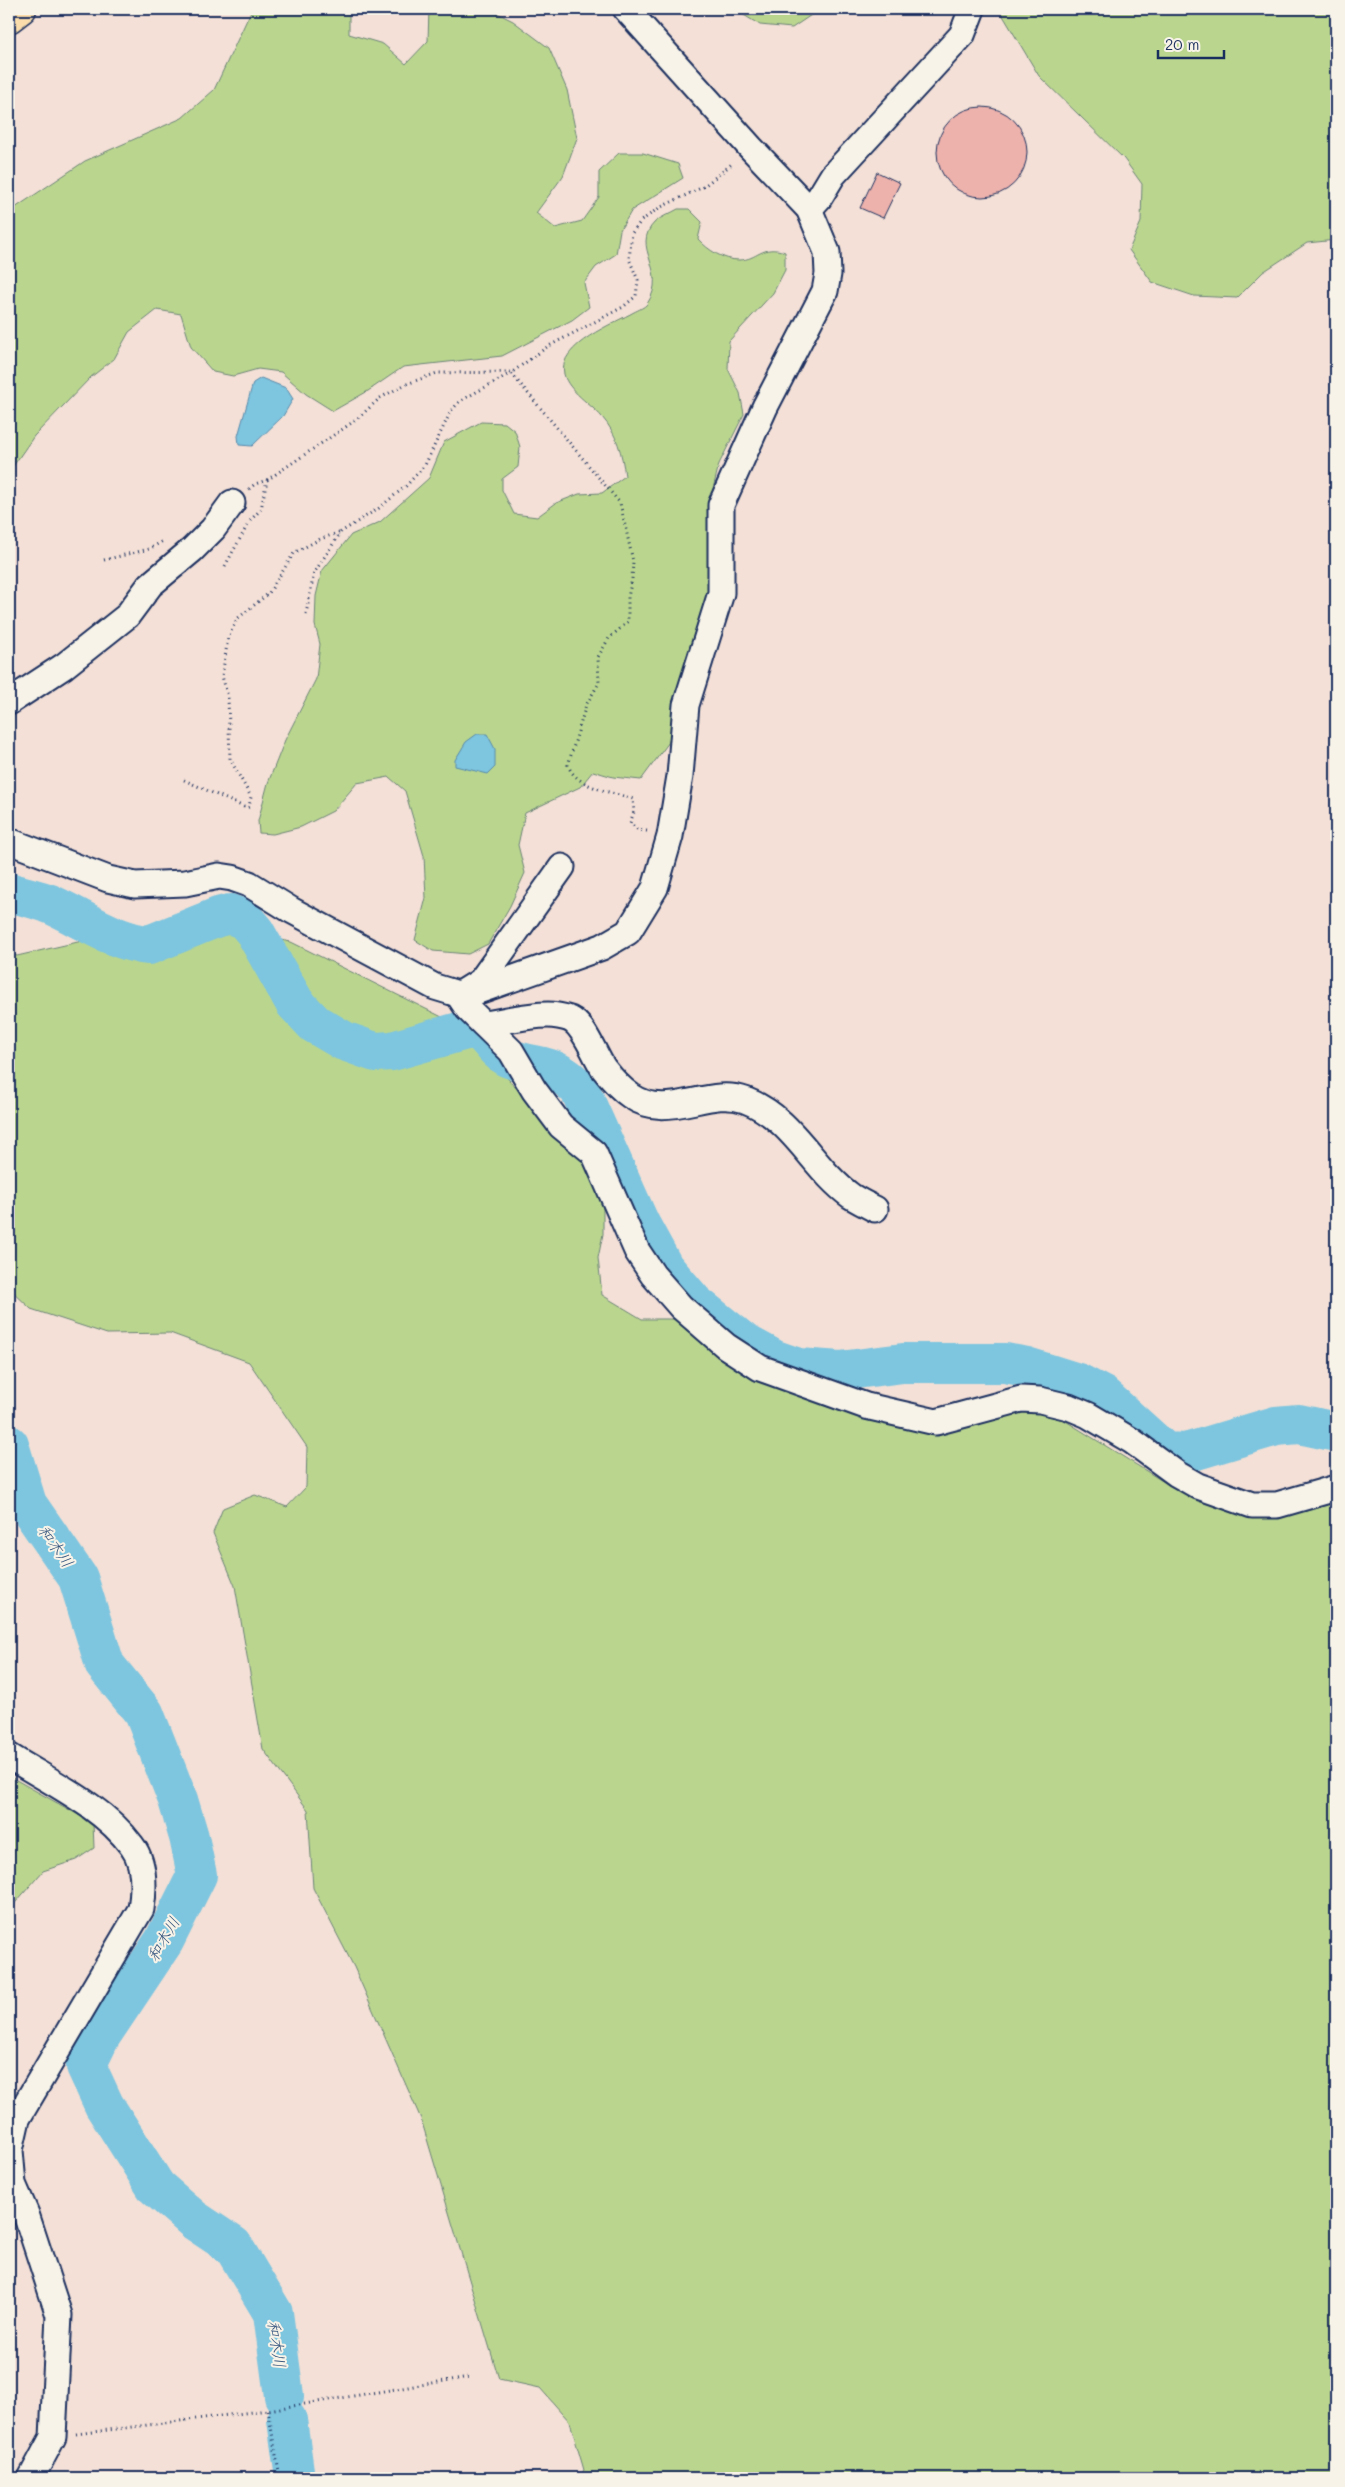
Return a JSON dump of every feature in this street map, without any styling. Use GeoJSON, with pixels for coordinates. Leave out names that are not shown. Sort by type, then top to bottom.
{"type":"FeatureCollection","features":[{"type":"Feature","properties":{"kind":"highway"},"geometry":{"type":"LineString","coordinates":[[9,19],[22,9]]}},
{"type":"Feature","properties":{"kind":"street"},"geometry":{"type":"LineString","coordinates":[[9,841],[108,878],[135,885],[185,882],[219,876],[232,878],[249,884],[291,910],[435,987],[458,994],[478,991],[602,948],[628,932],[655,888],[670,836],[680,776],[686,704],[722,593],[721,504],[765,407],[825,291],[828,274],[827,252],[809,209],[751,148],[626,9]]}},
{"type":"Feature","properties":{"kind":"street"},"geometry":{"type":"LineString","coordinates":[[809,209],[834,175],[962,35],[972,9]]}},
{"type":"Feature","properties":{"kind":"street"},"geometry":{"type":"LineString","coordinates":[[12,711],[64,666],[127,616],[150,584],[192,550],[214,529],[232,504]]}},
{"type":"Feature","properties":{"kind":"street"},"geometry":{"type":"LineString","coordinates":[[458,994],[481,980],[562,867]]}},
{"type":"Feature","properties":{"kind":"street"},"geometry":{"type":"LineString","coordinates":[[458,994],[468,1009],[511,1051],[534,1090],[561,1126],[594,1153],[637,1251],[653,1275],[688,1314],[726,1346],[760,1368],[866,1406],[936,1422],[1021,1399],[1040,1400],[1069,1407],[1088,1415],[1117,1432],[1191,1482],[1252,1505],[1277,1505],[1336,1488]]}},
{"type":"Feature","properties":{"kind":"street"},"geometry":{"type":"LineString","coordinates":[[484,1024],[549,1015],[571,1019],[584,1033],[605,1069],[631,1096],[650,1105],[676,1106],[724,1095],[745,1099],[767,1110],[790,1130],[832,1179],[851,1196],[875,1209]]}},
{"type":"Feature","properties":{"kind":"street"},"geometry":{"type":"LineString","coordinates":[[9,1756],[100,1814],[133,1847],[141,1868],[144,1892],[141,1909],[18,2119],[10,2150],[11,2185],[26,2214],[59,2314],[53,2437],[31,2478]]}},
{"type":"Feature","properties":{"kind":"path"},"geometry":{"type":"LineString","coordinates":[[184,780],[246,808],[249,807],[251,797],[230,759],[228,697],[222,676],[228,638],[237,619],[269,593],[294,553],[320,539],[341,532],[379,508],[413,479],[426,465],[451,411],[460,401],[511,372],[547,348],[623,308],[636,296],[638,280],[629,259],[632,233],[640,221],[659,208],[703,188],[751,148]]}},
{"type":"Feature","properties":{"kind":"path"},"geometry":{"type":"LineString","coordinates":[[267,480],[356,420],[380,398],[404,385],[437,373],[511,372]]}},
{"type":"Feature","properties":{"kind":"path"},"geometry":{"type":"LineString","coordinates":[[511,372],[620,503],[633,561],[628,597],[628,622],[609,638],[598,657],[599,683],[586,704],[568,766],[570,772],[589,786],[633,799],[634,812],[630,823],[633,828],[670,836]]}},
{"type":"Feature","properties":{"kind":"path"},"geometry":{"type":"LineString","coordinates":[[306,614],[314,573],[341,532]]}},
{"type":"Feature","properties":{"kind":"path"},"geometry":{"type":"LineString","coordinates":[[104,560],[149,549],[166,540]]}},
{"type":"Feature","properties":{"kind":"path"},"geometry":{"type":"LineString","coordinates":[[53,2437],[268,2410],[469,2377]]}},
{"type":"Feature","properties":{"kind":"path"},"geometry":{"type":"LineString","coordinates":[[268,2410],[280,2478]]}},
{"type":"Feature","properties":{"kind":"green space"},"geometry":{"type":"Polygon","coordinates":[[[252,9],[349,9],[349,34],[383,44],[406,64],[428,41],[429,9],[489,9],[513,21],[549,48],[567,90],[577,138],[563,176],[536,213],[555,228],[582,221],[599,197],[599,172],[619,153],[643,153],[678,164],[683,178],[632,210],[620,230],[616,254],[596,267],[584,283],[589,307],[572,320],[502,356],[403,367],[368,391],[333,411],[306,394],[281,372],[258,369],[233,376],[213,372],[191,347],[181,314],[157,310],[129,332],[114,359],[91,377],[34,436],[9,472],[9,212],[85,161],[182,118],[214,90],[252,9]]]}},
{"type":"Feature","properties":{"kind":"green space"},"geometry":{"type":"Polygon","coordinates":[[[734,9],[820,9],[792,28],[760,25],[734,9]]]}},
{"type":"Feature","properties":{"kind":"green space"},"geometry":{"type":"Polygon","coordinates":[[[999,9],[1336,9],[1336,240],[1307,243],[1263,272],[1237,298],[1194,296],[1152,282],[1129,250],[1141,222],[1142,184],[1124,159],[1039,76],[999,9]]]}},
{"type":"Feature","properties":{"kind":"green space"},"geometry":{"type":"Polygon","coordinates":[[[678,209],[689,209],[702,222],[698,239],[716,254],[733,260],[739,260],[751,258],[765,251],[777,250],[785,252],[785,270],[773,293],[729,341],[728,369],[740,393],[744,414],[719,464],[713,489],[716,513],[711,584],[673,709],[669,742],[641,780],[613,777],[593,771],[580,787],[525,813],[518,845],[525,873],[510,906],[488,944],[468,954],[433,951],[415,940],[426,898],[424,856],[405,791],[389,777],[357,783],[333,811],[301,827],[273,834],[259,833],[258,821],[268,783],[285,740],[316,679],[320,644],[315,625],[316,596],[322,571],[351,535],[380,522],[429,478],[444,442],[481,422],[505,423],[515,431],[520,447],[518,467],[502,479],[502,490],[514,514],[537,517],[556,503],[579,494],[602,493],[625,476],[622,459],[612,430],[602,417],[570,386],[564,374],[564,363],[569,354],[589,336],[647,304],[653,292],[654,280],[647,250],[648,232],[655,222],[678,209]]]}},
{"type":"Feature","properties":{"kind":"green space"},"geometry":{"type":"Polygon","coordinates":[[[224,929],[291,942],[442,1017],[504,1074],[551,1129],[589,1164],[603,1199],[603,1234],[598,1258],[602,1295],[642,1319],[681,1319],[840,1409],[1026,1410],[1064,1420],[1172,1487],[1200,1501],[1243,1513],[1268,1516],[1306,1511],[1336,1500],[1336,2478],[578,2478],[584,2470],[570,2422],[540,2388],[499,2379],[421,2119],[354,1967],[313,1888],[308,1810],[263,1749],[235,1586],[213,1533],[223,1508],[255,1495],[287,1507],[306,1487],[307,1447],[249,1362],[170,1333],[107,1334],[31,1309],[9,1288],[9,953],[17,956],[91,939],[224,929]]]}},
{"type":"Feature","properties":{"kind":"green space"},"geometry":{"type":"Polygon","coordinates":[[[9,1776],[93,1823],[94,1848],[76,1860],[43,1871],[9,1910],[9,1776]]]}},
{"type":"Feature","properties":{"kind":"water"},"geometry":{"type":"Polygon","coordinates":[[[261,378],[286,388],[293,399],[283,416],[252,446],[239,445],[238,436],[253,383],[261,378]]]}},
{"type":"Feature","properties":{"kind":"water"},"geometry":{"type":"Polygon","coordinates":[[[477,734],[487,734],[495,749],[495,767],[488,774],[455,766],[455,760],[466,742],[477,734]]]}},
{"type":"Feature","properties":{"kind":"building"},"geometry":{"type":"Polygon","coordinates":[[[982,107],[999,110],[1014,120],[1024,135],[1027,152],[1024,169],[1014,184],[999,194],[982,197],[965,194],[950,184],[940,169],[937,152],[940,135],[950,120],[965,110],[982,107]]]}},
{"type":"Feature","properties":{"kind":"building"},"geometry":{"type":"Polygon","coordinates":[[[877,172],[900,183],[883,218],[860,208],[877,172]]]}},
{"type":"Feature","properties":{"kind":"waterway"},"geometry":{"type":"LineString","coordinates":[[9,892],[50,904],[98,929],[123,939],[149,945],[230,914],[245,920],[255,932],[295,1003],[315,1024],[344,1041],[375,1052],[392,1051],[466,1030],[480,1030],[505,1056],[562,1074],[580,1090],[639,1222],[664,1268],[694,1303],[744,1343],[775,1360],[798,1368],[840,1371],[903,1363],[1005,1363],[1027,1367],[1078,1383],[1103,1396],[1165,1452],[1186,1453],[1276,1426],[1299,1424],[1336,1432]]}},
{"type":"Feature","properties":{"kind":"waterway","name":"和木川"},"geometry":{"type":"LineString","coordinates":[[9,1445],[27,1504],[78,1578],[105,1665],[144,1713],[178,1800],[189,1837],[197,1875],[164,1941],[100,2037],[86,2066],[104,2105],[156,2187],[194,2220],[233,2246],[273,2313],[284,2396]]}},
{"type":"Feature","properties":{"kind":"waterway","name":"和木川"},"geometry":{"type":"LineString","coordinates":[[287,2420],[295,2478]]}}]}
